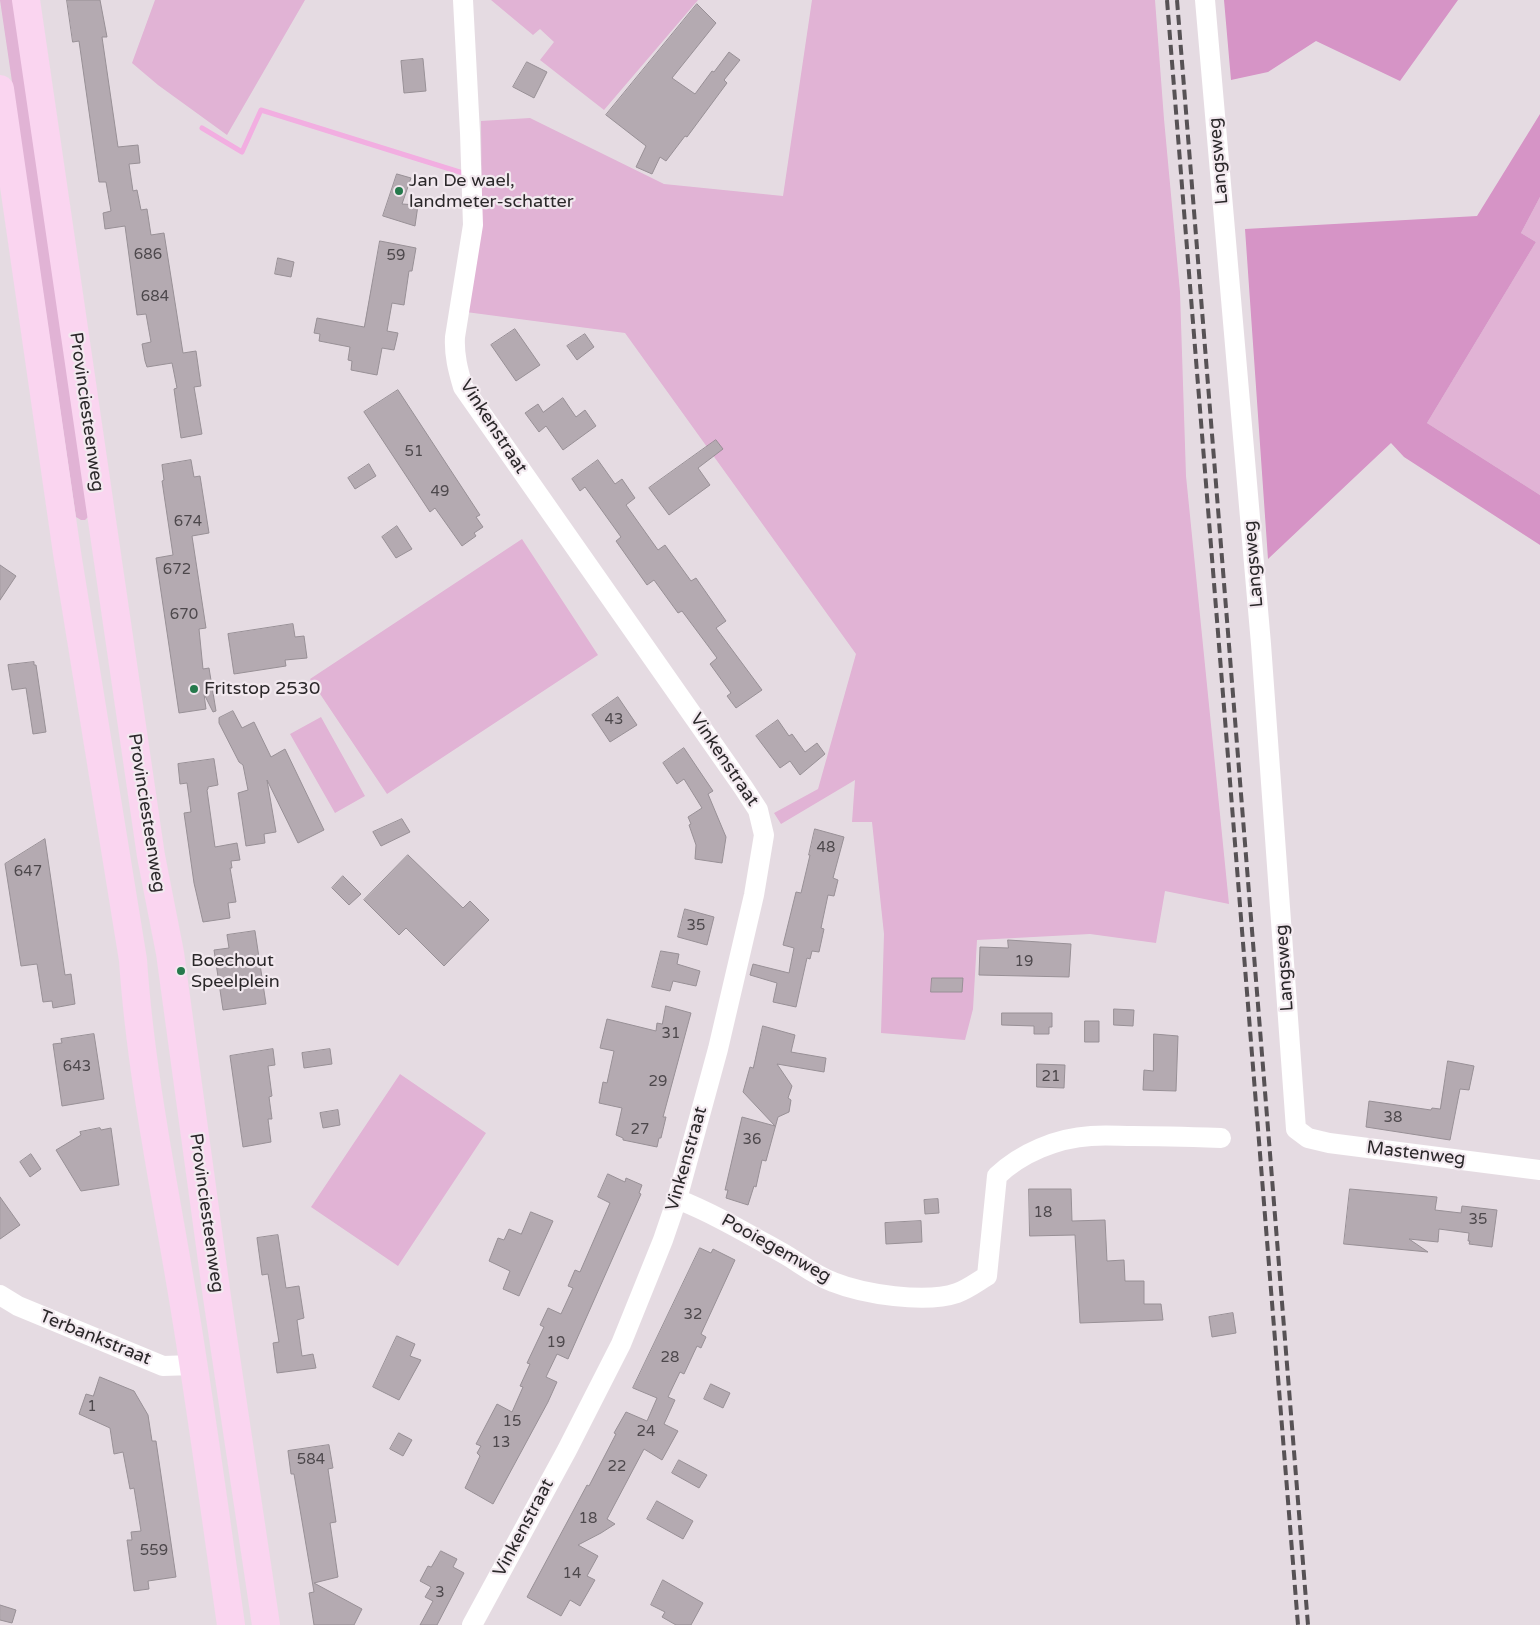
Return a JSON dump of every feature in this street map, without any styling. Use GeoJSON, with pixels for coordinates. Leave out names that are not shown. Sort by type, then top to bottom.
{"type":"FeatureCollection","features":[{"type":"Feature","properties":{"kind":"main road","name":"Provinciesteenweg"},"geometry":{"type":"LineString","coordinates":[[26,0],[149,847],[170,953],[216,1287],[266,1625]]}},
{"type":"Feature","properties":{"kind":"main road","name":"Provinciesteenweg"},"geometry":{"type":"LineString","coordinates":[[0,89],[66,553],[133,960],[136,1009],[148,1093],[193,1365],[231,1625]]}},
{"type":"Feature","properties":{"kind":"main road"},"geometry":{"type":"LineString","coordinates":[[136,1009],[143,986],[154,985],[166,989],[180,1021]]}},
{"type":"Feature","properties":{"kind":"street","name":"Vinkenstraat"},"geometry":{"type":"LineString","coordinates":[[463,0],[473,225],[454,352],[463,387],[738,779],[758,810],[764,835],[754,895],[718,1049],[677,1199],[663,1240],[621,1344],[472,1625]]}},
{"type":"Feature","properties":{"kind":"street","name":"Langsweg"},"geometry":{"type":"LineString","coordinates":[[1204,0],[1261,644],[1296,1129]]}},
{"type":"Feature","properties":{"kind":"street","name":"Mastenweg"},"geometry":{"type":"LineString","coordinates":[[1296,1129],[1308,1138],[1329,1143],[1540,1170]]}},
{"type":"Feature","properties":{"kind":"street","name":"Pooiegemweg"},"geometry":{"type":"LineString","coordinates":[[677,1199],[716,1216],[832,1282],[902,1298],[941,1296],[956,1293],[987,1276],[997,1176],[1007,1166],[1027,1154],[1067,1140],[1089,1136],[1221,1138]]}},
{"type":"Feature","properties":{"kind":"street","name":"Terbankstraat"},"geometry":{"type":"LineString","coordinates":[[0,1295],[18,1306],[163,1366],[193,1365]]}},
{"type":"Feature","properties":{"kind":"shaded area"},"geometry":{"type":"Polygon","coordinates":[[[0,0],[15,0],[90,515],[85,520],[76,517],[0,0]]]}},
{"type":"Feature","properties":{"kind":"shaded area"},"geometry":{"type":"Polygon","coordinates":[[[155,0],[305,0],[227,135],[158,85],[132,63],[155,0]]]}},
{"type":"Feature","properties":{"kind":"shaded area"},"geometry":{"type":"Polygon","coordinates":[[[491,0],[698,0],[604,110],[540,60],[554,42],[540,29],[533,35],[491,0]]]}},
{"type":"Feature","properties":{"kind":"shaded area"},"geometry":{"type":"Polygon","coordinates":[[[812,0],[1155,0],[1180,292],[1186,476],[1229,904],[1165,891],[1156,943],[1090,934],[977,940],[973,1009],[965,1040],[881,1033],[884,934],[872,822],[852,822],[855,780],[781,824],[774,813],[818,789],[856,654],[625,333],[466,312],[482,226],[481,121],[530,118],[664,184],[783,196],[812,0]]]}},
{"type":"Feature","properties":{"kind":"shaded area"},"geometry":{"type":"Polygon","coordinates":[[[1224,0],[1458,0],[1400,81],[1316,41],[1268,72],[1231,80],[1224,0]]]}},
{"type":"Feature","properties":{"kind":"shaded area"},"geometry":{"type":"Polygon","coordinates":[[[1540,114],[1540,197],[1521,233],[1536,242],[1427,423],[1540,495],[1540,545],[1404,457],[1391,443],[1268,559],[1245,229],[1477,216],[1540,114]]]}},
{"type":"Feature","properties":{"kind":"shaded area"},"geometry":{"type":"Polygon","coordinates":[[[1540,197],[1540,495],[1427,423],[1536,242],[1521,233],[1540,197]]]}},
{"type":"Feature","properties":{"kind":"shaded area"},"geometry":{"type":"Polygon","coordinates":[[[522,539],[598,655],[387,794],[310,679],[522,539]]]}},
{"type":"Feature","properties":{"kind":"shaded area"},"geometry":{"type":"Polygon","coordinates":[[[321,717],[365,796],[335,813],[290,734],[321,717]]]}},
{"type":"Feature","properties":{"kind":"shaded area"},"geometry":{"type":"Polygon","coordinates":[[[400,1074],[486,1133],[398,1266],[311,1207],[400,1074]]]}},
{"type":"Feature","properties":{"kind":"building"},"geometry":{"type":"Polygon","coordinates":[[[67,0],[100,0],[107,37],[102,37],[118,147],[138,145],[140,163],[129,164],[133,191],[137,190],[141,210],[147,209],[151,235],[164,233],[183,353],[196,351],[201,386],[194,387],[202,434],[181,438],[174,389],[177,388],[172,363],[147,367],[145,361],[142,344],[151,342],[146,314],[137,315],[125,226],[105,229],[103,213],[111,211],[106,182],[99,182],[79,41],[73,42],[67,0]]]}},
{"type":"Feature","properties":{"kind":"building"},"geometry":{"type":"Polygon","coordinates":[[[697,4],[716,23],[672,78],[695,94],[729,52],[740,60],[724,80],[727,83],[687,137],[685,136],[666,161],[660,157],[652,174],[636,167],[646,146],[606,115],[697,4]]]}},
{"type":"Feature","properties":{"kind":"building"},"geometry":{"type":"Polygon","coordinates":[[[423,59],[426,91],[404,93],[401,61],[423,59]]]}},
{"type":"Feature","properties":{"kind":"building"},"geometry":{"type":"Polygon","coordinates":[[[527,62],[547,72],[534,98],[513,87],[527,62]]]}},
{"type":"Feature","properties":{"kind":"building","name":"Jan De wael, landmeter-schatter"},"geometry":{"type":"Polygon","coordinates":[[[397,174],[411,178],[402,204],[418,205],[415,226],[383,216],[397,174]]]}},
{"type":"Feature","properties":{"kind":"building"},"geometry":{"type":"Polygon","coordinates":[[[380,241],[416,248],[412,271],[409,271],[404,305],[392,303],[387,331],[398,333],[394,350],[382,348],[377,375],[351,370],[352,361],[348,360],[350,347],[319,341],[320,334],[314,333],[317,318],[364,327],[380,241]]]}},
{"type":"Feature","properties":{"kind":"building"},"geometry":{"type":"Polygon","coordinates":[[[278,258],[294,262],[291,277],[275,274],[278,258]]]}},
{"type":"Feature","properties":{"kind":"building"},"geometry":{"type":"Polygon","coordinates":[[[515,329],[540,365],[516,381],[491,345],[515,329]]]}},
{"type":"Feature","properties":{"kind":"building"},"geometry":{"type":"Polygon","coordinates":[[[585,334],[594,347],[577,360],[567,346],[585,334]]]}},
{"type":"Feature","properties":{"kind":"building"},"geometry":{"type":"Polygon","coordinates":[[[398,390],[480,515],[476,517],[483,527],[474,533],[476,536],[462,546],[435,508],[430,512],[364,412],[398,390]]]}},
{"type":"Feature","properties":{"kind":"building"},"geometry":{"type":"Polygon","coordinates":[[[563,398],[576,417],[585,410],[596,426],[563,450],[546,426],[539,432],[525,413],[538,404],[543,412],[563,398]]]}},
{"type":"Feature","properties":{"kind":"building"},"geometry":{"type":"Polygon","coordinates":[[[716,440],[723,449],[698,468],[710,485],[669,515],[649,488],[716,440]]]}},
{"type":"Feature","properties":{"kind":"building"},"geometry":{"type":"Polygon","coordinates":[[[191,460],[194,477],[200,476],[209,533],[192,536],[206,628],[199,629],[203,669],[209,668],[216,711],[213,712],[204,694],[206,709],[179,713],[156,558],[173,555],[162,481],[164,480],[162,465],[191,460]]]}},
{"type":"Feature","properties":{"kind":"building"},"geometry":{"type":"Polygon","coordinates":[[[598,460],[615,484],[622,479],[635,498],[626,505],[658,550],[665,545],[691,581],[696,578],[726,621],[716,628],[762,690],[736,708],[727,696],[731,693],[710,664],[717,658],[682,611],[678,613],[654,580],[647,585],[616,541],[621,537],[585,487],[580,491],[572,479],[598,460]]]}},
{"type":"Feature","properties":{"kind":"building"},"geometry":{"type":"Polygon","coordinates":[[[369,464],[376,476],[355,489],[348,478],[369,464]]]}},
{"type":"Feature","properties":{"kind":"building"},"geometry":{"type":"Polygon","coordinates":[[[397,526],[412,549],[396,558],[382,537],[397,526]]]}},
{"type":"Feature","properties":{"kind":"building"},"geometry":{"type":"Polygon","coordinates":[[[0,565],[16,576],[0,600],[0,565]]]}},
{"type":"Feature","properties":{"kind":"building"},"geometry":{"type":"Polygon","coordinates":[[[293,624],[295,637],[304,636],[307,658],[285,660],[286,666],[234,674],[228,634],[293,624]]]}},
{"type":"Feature","properties":{"kind":"building"},"geometry":{"type":"Polygon","coordinates":[[[34,662],[46,732],[33,734],[26,688],[12,690],[8,665],[34,662]]]}},
{"type":"Feature","properties":{"kind":"building"},"geometry":{"type":"Polygon","coordinates":[[[618,697],[637,725],[610,742],[592,715],[618,697]]]}},
{"type":"Feature","properties":{"kind":"building"},"geometry":{"type":"Polygon","coordinates":[[[233,711],[242,728],[254,722],[271,757],[285,749],[324,830],[298,843],[267,780],[276,832],[264,834],[265,843],[246,846],[238,793],[248,790],[243,765],[239,762],[219,723],[219,718],[233,711]]]}},
{"type":"Feature","properties":{"kind":"building"},"geometry":{"type":"Polygon","coordinates":[[[778,720],[789,736],[792,734],[805,752],[817,743],[825,754],[800,775],[790,761],[780,768],[756,736],[778,720]]]}},
{"type":"Feature","properties":{"kind":"building"},"geometry":{"type":"Polygon","coordinates":[[[684,748],[713,791],[708,794],[726,837],[722,863],[695,859],[696,845],[688,817],[702,808],[684,779],[677,784],[663,763],[684,748]]]}},
{"type":"Feature","properties":{"kind":"building"},"geometry":{"type":"Polygon","coordinates":[[[214,759],[218,785],[208,787],[207,790],[215,847],[237,843],[240,860],[231,861],[232,868],[230,868],[236,902],[228,903],[230,918],[203,922],[194,883],[184,813],[191,812],[187,783],[180,784],[178,764],[214,759]]]}},
{"type":"Feature","properties":{"kind":"building"},"geometry":{"type":"Polygon","coordinates":[[[402,819],[410,832],[381,846],[373,832],[402,819]]]}},
{"type":"Feature","properties":{"kind":"building"},"geometry":{"type":"Polygon","coordinates":[[[815,829],[844,837],[833,878],[838,880],[834,896],[828,895],[821,928],[824,929],[819,952],[812,951],[810,959],[807,958],[796,1007],[773,1002],[777,983],[750,975],[753,964],[789,973],[794,948],[783,945],[796,892],[801,893],[815,829]]]}},
{"type":"Feature","properties":{"kind":"building"},"geometry":{"type":"Polygon","coordinates":[[[45,839],[65,975],[71,974],[75,1004],[53,1008],[52,1001],[43,1002],[37,964],[21,966],[5,864],[45,839]]]}},
{"type":"Feature","properties":{"kind":"building"},"geometry":{"type":"Polygon","coordinates":[[[408,855],[463,908],[470,901],[489,920],[444,966],[406,928],[399,935],[364,900],[408,855]]]}},
{"type":"Feature","properties":{"kind":"building"},"geometry":{"type":"Polygon","coordinates":[[[343,876],[361,894],[349,905],[332,888],[343,876]]]}},
{"type":"Feature","properties":{"kind":"building"},"geometry":{"type":"Polygon","coordinates":[[[685,909],[714,917],[707,945],[678,937],[685,909]]]}},
{"type":"Feature","properties":{"kind":"building"},"geometry":{"type":"Polygon","coordinates":[[[255,931],[266,1004],[223,1010],[214,950],[229,948],[227,935],[255,931]]]}},
{"type":"Feature","properties":{"kind":"building"},"geometry":{"type":"Polygon","coordinates":[[[1008,940],[1071,944],[1069,977],[979,975],[980,947],[1008,948],[1008,940]]]}},
{"type":"Feature","properties":{"kind":"building"},"geometry":{"type":"Polygon","coordinates":[[[661,951],[679,954],[677,964],[700,971],[696,986],[673,981],[670,991],[652,987],[661,951]]]}},
{"type":"Feature","properties":{"kind":"building"},"geometry":{"type":"Polygon","coordinates":[[[932,978],[963,978],[962,992],[931,992],[932,978]]]}},
{"type":"Feature","properties":{"kind":"building"},"geometry":{"type":"Polygon","coordinates":[[[666,1006],[691,1013],[663,1117],[666,1117],[661,1138],[659,1138],[657,1147],[623,1140],[623,1138],[616,1135],[622,1108],[599,1103],[603,1082],[607,1083],[614,1051],[600,1048],[607,1019],[656,1031],[657,1023],[662,1024],[666,1006]]]}},
{"type":"Feature","properties":{"kind":"building"},"geometry":{"type":"Polygon","coordinates":[[[1114,1009],[1134,1010],[1133,1026],[1114,1025],[1114,1009]]]}},
{"type":"Feature","properties":{"kind":"building"},"geometry":{"type":"Polygon","coordinates":[[[1002,1013],[1052,1013],[1052,1027],[1049,1027],[1049,1034],[1034,1034],[1034,1026],[1002,1025],[1002,1013]]]}},
{"type":"Feature","properties":{"kind":"building"},"geometry":{"type":"Polygon","coordinates":[[[1085,1021],[1099,1021],[1099,1042],[1085,1042],[1085,1021]]]}},
{"type":"Feature","properties":{"kind":"building"},"geometry":{"type":"Polygon","coordinates":[[[763,1026],[795,1035],[791,1052],[826,1058],[824,1072],[777,1064],[792,1086],[788,1098],[791,1100],[789,1112],[778,1117],[766,1161],[762,1160],[756,1187],[754,1186],[748,1205],[726,1198],[728,1190],[725,1190],[742,1117],[775,1126],[743,1092],[750,1067],[753,1068],[763,1026]]]}},
{"type":"Feature","properties":{"kind":"building"},"geometry":{"type":"Polygon","coordinates":[[[94,1034],[104,1099],[62,1106],[53,1044],[62,1043],[61,1039],[94,1034]]]}},
{"type":"Feature","properties":{"kind":"building"},"geometry":{"type":"Polygon","coordinates":[[[1154,1034],[1178,1036],[1176,1091],[1143,1090],[1144,1070],[1153,1071],[1154,1034]]]}},
{"type":"Feature","properties":{"kind":"building"},"geometry":{"type":"Polygon","coordinates":[[[273,1049],[275,1065],[268,1066],[272,1096],[269,1097],[272,1119],[268,1119],[271,1142],[243,1147],[230,1056],[273,1049]]]}},
{"type":"Feature","properties":{"kind":"building"},"geometry":{"type":"Polygon","coordinates":[[[330,1049],[332,1064],[304,1068],[302,1053],[330,1049]]]}},
{"type":"Feature","properties":{"kind":"building"},"geometry":{"type":"Polygon","coordinates":[[[1448,1061],[1474,1066],[1469,1090],[1460,1089],[1450,1140],[1366,1127],[1369,1101],[1431,1110],[1432,1108],[1440,1109],[1448,1061]]]}},
{"type":"Feature","properties":{"kind":"building"},"geometry":{"type":"Polygon","coordinates":[[[1037,1064],[1065,1065],[1064,1088],[1037,1087],[1037,1064]]]}},
{"type":"Feature","properties":{"kind":"building"},"geometry":{"type":"Polygon","coordinates":[[[338,1110],[340,1125],[323,1128],[320,1113],[338,1110]]]}},
{"type":"Feature","properties":{"kind":"building"},"geometry":{"type":"Polygon","coordinates":[[[100,1128],[101,1130],[111,1128],[119,1185],[81,1191],[56,1150],[81,1135],[80,1132],[100,1128]]]}},
{"type":"Feature","properties":{"kind":"building"},"geometry":{"type":"Polygon","coordinates":[[[31,1154],[41,1169],[30,1177],[20,1162],[31,1154]]]}},
{"type":"Feature","properties":{"kind":"building"},"geometry":{"type":"Polygon","coordinates":[[[608,1174],[625,1182],[626,1178],[642,1185],[639,1193],[641,1194],[568,1359],[557,1354],[546,1377],[557,1382],[493,1504],[465,1488],[480,1456],[477,1453],[481,1446],[476,1444],[497,1404],[512,1412],[523,1387],[520,1386],[530,1364],[527,1363],[544,1327],[540,1325],[548,1308],[561,1314],[573,1288],[568,1286],[575,1270],[580,1272],[610,1203],[598,1197],[608,1174]]]}},
{"type":"Feature","properties":{"kind":"building"},"geometry":{"type":"Polygon","coordinates":[[[1029,1189],[1071,1189],[1072,1221],[1105,1220],[1107,1261],[1124,1260],[1125,1281],[1144,1281],[1144,1304],[1161,1304],[1163,1320],[1080,1323],[1075,1235],[1030,1236],[1029,1189]]]}},
{"type":"Feature","properties":{"kind":"building"},"geometry":{"type":"Polygon","coordinates":[[[1350,1189],[1437,1197],[1435,1210],[1461,1213],[1462,1206],[1497,1210],[1492,1247],[1469,1244],[1469,1233],[1439,1229],[1438,1242],[1409,1239],[1428,1252],[1344,1244],[1350,1189]]]}},
{"type":"Feature","properties":{"kind":"building"},"geometry":{"type":"Polygon","coordinates":[[[0,1197],[20,1225],[0,1239],[0,1197]]]}},
{"type":"Feature","properties":{"kind":"building"},"geometry":{"type":"Polygon","coordinates":[[[938,1199],[939,1213],[925,1214],[924,1200],[938,1199]]]}},
{"type":"Feature","properties":{"kind":"building"},"geometry":{"type":"Polygon","coordinates":[[[531,1212],[553,1221],[519,1296],[503,1289],[510,1271],[489,1261],[498,1238],[504,1240],[509,1229],[521,1234],[531,1212]]]}},
{"type":"Feature","properties":{"kind":"building"},"geometry":{"type":"Polygon","coordinates":[[[921,1221],[922,1242],[886,1244],[885,1223],[921,1221]]]}},
{"type":"Feature","properties":{"kind":"building"},"geometry":{"type":"Polygon","coordinates":[[[278,1235],[286,1288],[299,1286],[304,1318],[297,1320],[302,1356],[313,1354],[316,1368],[277,1373],[273,1343],[279,1342],[268,1274],[262,1275],[257,1238],[278,1235]]]}},
{"type":"Feature","properties":{"kind":"building"},"geometry":{"type":"Polygon","coordinates":[[[700,1248],[711,1253],[713,1249],[735,1260],[701,1334],[706,1337],[701,1348],[697,1346],[684,1374],[680,1372],[668,1397],[675,1400],[664,1424],[678,1431],[662,1460],[644,1449],[607,1519],[615,1524],[578,1545],[598,1556],[587,1576],[595,1580],[580,1606],[570,1600],[561,1616],[527,1597],[587,1485],[589,1486],[626,1412],[647,1421],[657,1398],[633,1388],[700,1248]]]}},
{"type":"Feature","properties":{"kind":"building"},"geometry":{"type":"Polygon","coordinates":[[[1233,1313],[1236,1333],[1212,1337],[1209,1317],[1233,1313]]]}},
{"type":"Feature","properties":{"kind":"building"},"geometry":{"type":"Polygon","coordinates":[[[397,1336],[415,1344],[410,1356],[421,1360],[399,1400],[373,1387],[397,1336]]]}},
{"type":"Feature","properties":{"kind":"building"},"geometry":{"type":"Polygon","coordinates":[[[100,1377],[134,1391],[148,1415],[152,1441],[156,1441],[176,1577],[148,1581],[149,1589],[134,1591],[127,1540],[132,1540],[131,1532],[141,1531],[134,1488],[130,1489],[123,1452],[114,1454],[110,1428],[79,1414],[86,1394],[93,1396],[100,1377]]]}},
{"type":"Feature","properties":{"kind":"building"},"geometry":{"type":"Polygon","coordinates":[[[711,1384],[730,1393],[723,1408],[704,1399],[711,1384]]]}},
{"type":"Feature","properties":{"kind":"building"},"geometry":{"type":"Polygon","coordinates":[[[399,1433],[412,1440],[403,1456],[390,1449],[399,1433]]]}},
{"type":"Feature","properties":{"kind":"building"},"geometry":{"type":"Polygon","coordinates":[[[329,1445],[333,1468],[328,1469],[336,1522],[330,1523],[338,1577],[314,1583],[362,1609],[354,1625],[314,1625],[309,1593],[314,1592],[294,1474],[291,1474],[288,1451],[329,1445]]]}},
{"type":"Feature","properties":{"kind":"building"},"geometry":{"type":"Polygon","coordinates":[[[679,1460],[707,1475],[699,1488],[672,1473],[679,1460]]]}},
{"type":"Feature","properties":{"kind":"building"},"geometry":{"type":"Polygon","coordinates":[[[657,1501],[693,1521],[683,1539],[647,1519],[657,1501]]]}},
{"type":"Feature","properties":{"kind":"building"},"geometry":{"type":"Polygon","coordinates":[[[441,1551],[457,1559],[453,1567],[464,1573],[437,1625],[420,1625],[433,1601],[425,1597],[431,1587],[420,1581],[428,1566],[431,1567],[441,1551]]]}},
{"type":"Feature","properties":{"kind":"building"},"geometry":{"type":"Polygon","coordinates":[[[663,1580],[703,1603],[691,1625],[676,1625],[662,1617],[665,1612],[651,1605],[663,1580]]]}},
{"type":"Feature","properties":{"kind":"building"},"geometry":{"type":"Polygon","coordinates":[[[0,1605],[16,1610],[12,1623],[0,1620],[0,1605]]]}},
{"type":"Feature","properties":{"kind":"waterway"},"geometry":{"type":"LineString","coordinates":[[202,128],[242,152],[261,110],[466,174]]}},
{"type":"Feature","properties":{"kind":"railway"},"geometry":{"type":"LineString","coordinates":[[1167,0],[1298,1625]]}},
{"type":"Feature","properties":{"kind":"railway"},"geometry":{"type":"LineString","coordinates":[[1177,0],[1308,1625]]}},
{"type":"Feature","properties":{"kind":"place","name":"Jan De wael, landmeter-schatter"},"geometry":{"type":"Point","coordinates":[399,191]}},
{"type":"Feature","properties":{"kind":"place","name":"Fritstop 2530"},"geometry":{"type":"Point","coordinates":[194,689]}},
{"type":"Feature","properties":{"kind":"place","name":"Boechout Speelplein"},"geometry":{"type":"Point","coordinates":[181,971]}}]}
